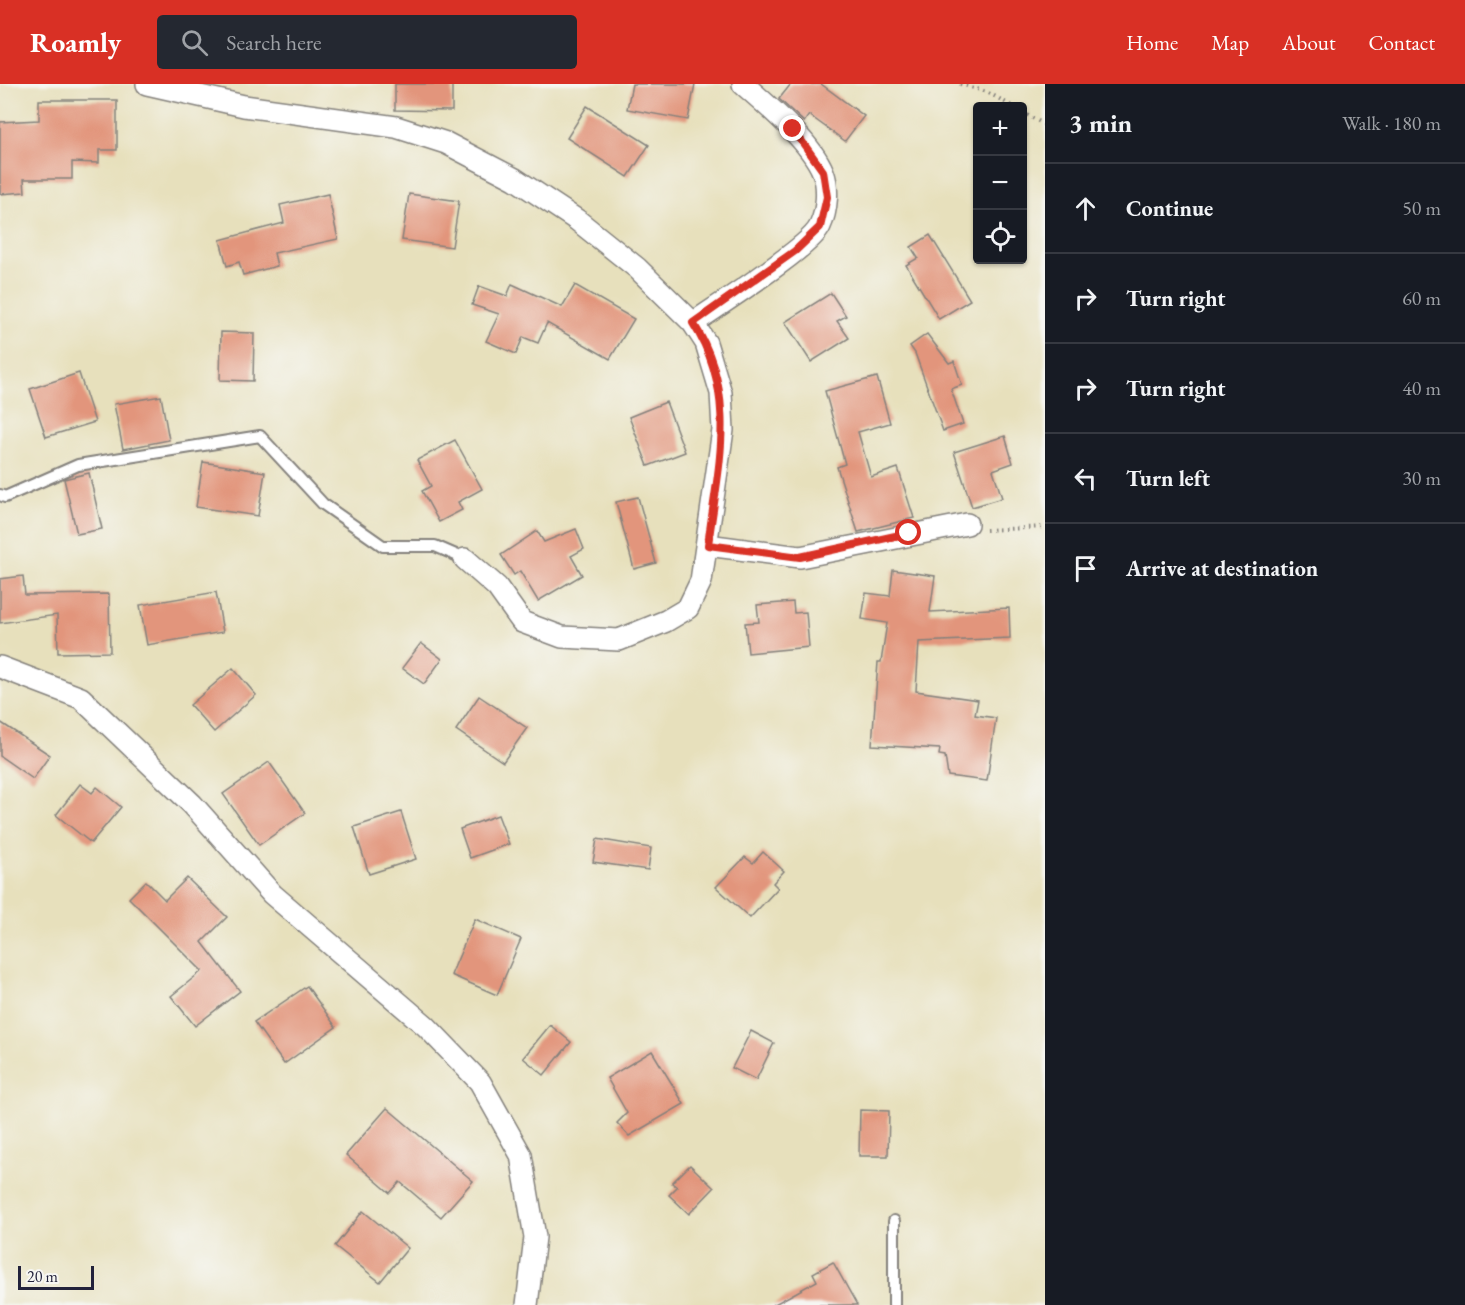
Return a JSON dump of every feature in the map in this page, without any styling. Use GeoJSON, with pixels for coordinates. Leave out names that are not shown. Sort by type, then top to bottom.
{"type":"FeatureCollection","features":[{"type":"Feature","properties":{"kind":"street"},"geometry":{"type":"LineString","coordinates":[[147,84],[244,106],[396,127],[446,143],[515,179],[577,220],[638,268],[693,323],[706,343],[721,393],[723,430],[701,581],[688,608],[666,621],[619,640],[562,637],[522,622],[497,587],[465,559]]}},
{"type":"Feature","properties":{"kind":"street"},"geometry":{"type":"LineString","coordinates":[[693,323],[795,251],[820,227],[827,197],[823,171],[793,129],[743,84]]}},
{"type":"Feature","properties":{"kind":"street"},"geometry":{"type":"LineString","coordinates":[[708,545],[800,557],[967,524]]}},
{"type":"Feature","properties":{"kind":"street"},"geometry":{"type":"LineString","coordinates":[[0,667],[81,698],[192,804],[272,894],[426,1026],[480,1082],[521,1155],[535,1237],[528,1305]]}},
{"type":"Feature","properties":{"kind":"lane"},"geometry":{"type":"LineString","coordinates":[[0,495],[5,497],[78,465],[260,436],[323,504],[383,546],[435,546],[465,559]]}},
{"type":"Feature","properties":{"kind":"lane"},"geometry":{"type":"LineString","coordinates":[[894,1221],[894,1305]]}},
{"type":"Feature","properties":{"kind":"path"},"geometry":{"type":"LineString","coordinates":[[960,84],[987,92],[1005,102]]}},
{"type":"Feature","properties":{"kind":"path"},"geometry":{"type":"LineString","coordinates":[[1027,114],[1045,125]]}},
{"type":"Feature","properties":{"kind":"path"},"geometry":{"type":"LineString","coordinates":[[967,524],[992,532],[1045,527]]}},
{"type":"Feature","properties":{"kind":"building"},"geometry":{"type":"Polygon","coordinates":[[[395,84],[452,84],[452,111],[395,110],[395,84]]]}},
{"type":"Feature","properties":{"kind":"building"},"geometry":{"type":"Polygon","coordinates":[[[632,84],[695,84],[688,120],[627,109],[632,84]]]}},
{"type":"Feature","properties":{"kind":"building"},"geometry":{"type":"Polygon","coordinates":[[[791,84],[821,84],[864,116],[845,141],[809,115],[804,122],[779,99],[791,84]]]}},
{"type":"Feature","properties":{"kind":"building"},"geometry":{"type":"Polygon","coordinates":[[[39,100],[117,100],[117,150],[99,150],[99,163],[72,162],[72,179],[24,179],[25,192],[0,194],[0,122],[39,120],[39,100]]]}},
{"type":"Feature","properties":{"kind":"building"},"geometry":{"type":"Polygon","coordinates":[[[587,106],[649,145],[628,177],[567,138],[587,106]]]}},
{"type":"Feature","properties":{"kind":"building"},"geometry":{"type":"Polygon","coordinates":[[[328,194],[338,239],[274,253],[277,266],[243,275],[239,262],[227,266],[220,240],[284,223],[280,205],[328,194]]]}},
{"type":"Feature","properties":{"kind":"building"},"geometry":{"type":"Polygon","coordinates":[[[409,194],[459,201],[452,247],[402,240],[409,194]]]}},
{"type":"Feature","properties":{"kind":"building"},"geometry":{"type":"Polygon","coordinates":[[[930,235],[970,300],[939,319],[906,265],[918,258],[911,247],[930,235]]]}},
{"type":"Feature","properties":{"kind":"building"},"geometry":{"type":"Polygon","coordinates":[[[512,284],[562,307],[575,285],[634,319],[610,359],[547,323],[538,343],[523,337],[516,354],[486,341],[499,314],[472,305],[479,286],[507,296],[512,284]]]}},
{"type":"Feature","properties":{"kind":"building"},"geometry":{"type":"Polygon","coordinates":[[[831,293],[846,316],[837,321],[849,338],[811,362],[785,322],[831,293]]]}},
{"type":"Feature","properties":{"kind":"building"},"geometry":{"type":"Polygon","coordinates":[[[221,332],[254,333],[253,381],[220,380],[221,332]]]}},
{"type":"Feature","properties":{"kind":"building"},"geometry":{"type":"Polygon","coordinates":[[[927,334],[949,363],[954,361],[962,385],[951,389],[963,424],[943,431],[915,353],[910,346],[927,334]]]}},
{"type":"Feature","properties":{"kind":"building"},"geometry":{"type":"Polygon","coordinates":[[[79,373],[95,422],[46,437],[30,389],[79,373]]]}},
{"type":"Feature","properties":{"kind":"building"},"geometry":{"type":"Polygon","coordinates":[[[877,377],[890,423],[858,432],[871,477],[898,468],[914,518],[858,532],[837,467],[845,464],[825,391],[877,377]]]}},
{"type":"Feature","properties":{"kind":"building"},"geometry":{"type":"Polygon","coordinates":[[[161,396],[169,440],[123,449],[114,404],[161,396]]]}},
{"type":"Feature","properties":{"kind":"building"},"geometry":{"type":"Polygon","coordinates":[[[666,402],[685,452],[648,466],[629,417],[666,402]]]}},
{"type":"Feature","properties":{"kind":"building"},"geometry":{"type":"Polygon","coordinates":[[[1005,436],[1013,463],[993,470],[1002,498],[972,507],[954,452],[1005,436]]]}},
{"type":"Feature","properties":{"kind":"building"},"geometry":{"type":"Polygon","coordinates":[[[455,440],[482,489],[458,502],[462,510],[439,522],[422,491],[431,486],[417,460],[455,440]]]}},
{"type":"Feature","properties":{"kind":"building"},"geometry":{"type":"Polygon","coordinates":[[[203,462],[265,472],[258,516],[196,507],[203,462]]]}},
{"type":"Feature","properties":{"kind":"building"},"geometry":{"type":"Polygon","coordinates":[[[89,473],[102,529],[77,534],[64,479],[89,473]]]}},
{"type":"Feature","properties":{"kind":"building"},"geometry":{"type":"Polygon","coordinates":[[[638,497],[656,563],[634,569],[616,502],[638,497]]]}},
{"type":"Feature","properties":{"kind":"building"},"geometry":{"type":"Polygon","coordinates":[[[576,529],[584,549],[571,556],[582,575],[538,601],[520,571],[514,575],[501,555],[537,531],[544,542],[576,529]]]}},
{"type":"Feature","properties":{"kind":"building"},"geometry":{"type":"Polygon","coordinates":[[[893,570],[935,576],[930,612],[1009,608],[1010,638],[919,642],[916,691],[978,700],[975,715],[996,718],[987,781],[948,776],[945,756],[939,755],[940,749],[872,745],[878,662],[881,662],[887,623],[862,619],[866,593],[890,596],[893,570]]]}},
{"type":"Feature","properties":{"kind":"building"},"geometry":{"type":"Polygon","coordinates":[[[23,576],[25,595],[109,594],[110,652],[58,653],[57,615],[0,623],[0,579],[23,576]]]}},
{"type":"Feature","properties":{"kind":"building"},"geometry":{"type":"Polygon","coordinates":[[[216,592],[223,632],[147,645],[140,605],[216,592]]]}},
{"type":"Feature","properties":{"kind":"building"},"geometry":{"type":"Polygon","coordinates":[[[793,602],[794,613],[806,612],[809,647],[748,653],[745,623],[759,622],[757,605],[793,602]]]}},
{"type":"Feature","properties":{"kind":"building"},"geometry":{"type":"Polygon","coordinates":[[[421,643],[442,659],[424,684],[402,668],[421,643]]]}},
{"type":"Feature","properties":{"kind":"building"},"geometry":{"type":"Polygon","coordinates":[[[233,668],[256,695],[214,732],[190,705],[233,668]]]}},
{"type":"Feature","properties":{"kind":"building"},"geometry":{"type":"Polygon","coordinates":[[[479,696],[527,728],[503,762],[456,730],[479,696]]]}},
{"type":"Feature","properties":{"kind":"building"},"geometry":{"type":"Polygon","coordinates":[[[0,722],[50,755],[33,779],[0,756],[0,722]]]}},
{"type":"Feature","properties":{"kind":"building"},"geometry":{"type":"Polygon","coordinates":[[[269,762],[305,813],[259,845],[223,794],[269,762]]]}},
{"type":"Feature","properties":{"kind":"building"},"geometry":{"type":"Polygon","coordinates":[[[80,784],[92,793],[97,787],[121,807],[91,843],[56,815],[80,784]]]}},
{"type":"Feature","properties":{"kind":"building"},"geometry":{"type":"Polygon","coordinates":[[[401,812],[416,859],[369,874],[354,827],[401,812]]]}},
{"type":"Feature","properties":{"kind":"building"},"geometry":{"type":"Polygon","coordinates":[[[498,815],[509,844],[470,858],[460,829],[498,815]]]}},
{"type":"Feature","properties":{"kind":"building"},"geometry":{"type":"Polygon","coordinates":[[[597,839],[651,848],[648,870],[593,862],[597,839]]]}},
{"type":"Feature","properties":{"kind":"building"},"geometry":{"type":"Polygon","coordinates":[[[763,852],[784,871],[773,883],[778,888],[750,918],[716,887],[745,857],[753,863],[763,852]]]}},
{"type":"Feature","properties":{"kind":"building"},"geometry":{"type":"Polygon","coordinates":[[[187,878],[227,917],[202,942],[240,991],[195,1026],[171,996],[202,971],[129,898],[146,881],[165,900],[187,878]]]}},
{"type":"Feature","properties":{"kind":"building"},"geometry":{"type":"Polygon","coordinates":[[[475,919],[521,939],[497,995],[451,975],[475,919]]]}},
{"type":"Feature","properties":{"kind":"building"},"geometry":{"type":"Polygon","coordinates":[[[307,986],[336,1027],[284,1064],[254,1022],[307,986]]]}},
{"type":"Feature","properties":{"kind":"building"},"geometry":{"type":"Polygon","coordinates":[[[550,1025],[571,1042],[544,1075],[523,1058],[550,1025]]]}},
{"type":"Feature","properties":{"kind":"building"},"geometry":{"type":"Polygon","coordinates":[[[751,1031],[774,1043],[756,1080],[732,1068],[751,1031]]]}},
{"type":"Feature","properties":{"kind":"building"},"geometry":{"type":"Polygon","coordinates":[[[652,1051],[684,1104],[629,1136],[617,1123],[627,1113],[607,1078],[652,1051]]]}},
{"type":"Feature","properties":{"kind":"building"},"geometry":{"type":"Polygon","coordinates":[[[387,1108],[473,1181],[441,1217],[400,1182],[390,1193],[346,1155],[387,1108]]]}},
{"type":"Feature","properties":{"kind":"building"},"geometry":{"type":"Polygon","coordinates":[[[860,1110],[889,1111],[888,1156],[859,1156],[860,1110]]]}},
{"type":"Feature","properties":{"kind":"building"},"geometry":{"type":"Polygon","coordinates":[[[690,1165],[714,1188],[689,1214],[669,1195],[677,1187],[672,1183],[690,1165]]]}},
{"type":"Feature","properties":{"kind":"building"},"geometry":{"type":"Polygon","coordinates":[[[363,1211],[408,1248],[380,1282],[335,1246],[363,1211]]]}},
{"type":"Feature","properties":{"kind":"building"},"geometry":{"type":"Polygon","coordinates":[[[833,1262],[857,1305],[773,1305],[817,1281],[813,1273],[833,1262]]]}},
{"type":"Feature","properties":{"kind":"route"},"geometry":{"type":"LineString","coordinates":[[793,129],[823,171],[827,197],[820,227],[795,251],[693,323],[706,343],[721,393],[723,430],[708,545],[800,557],[909,533]]}}]}
